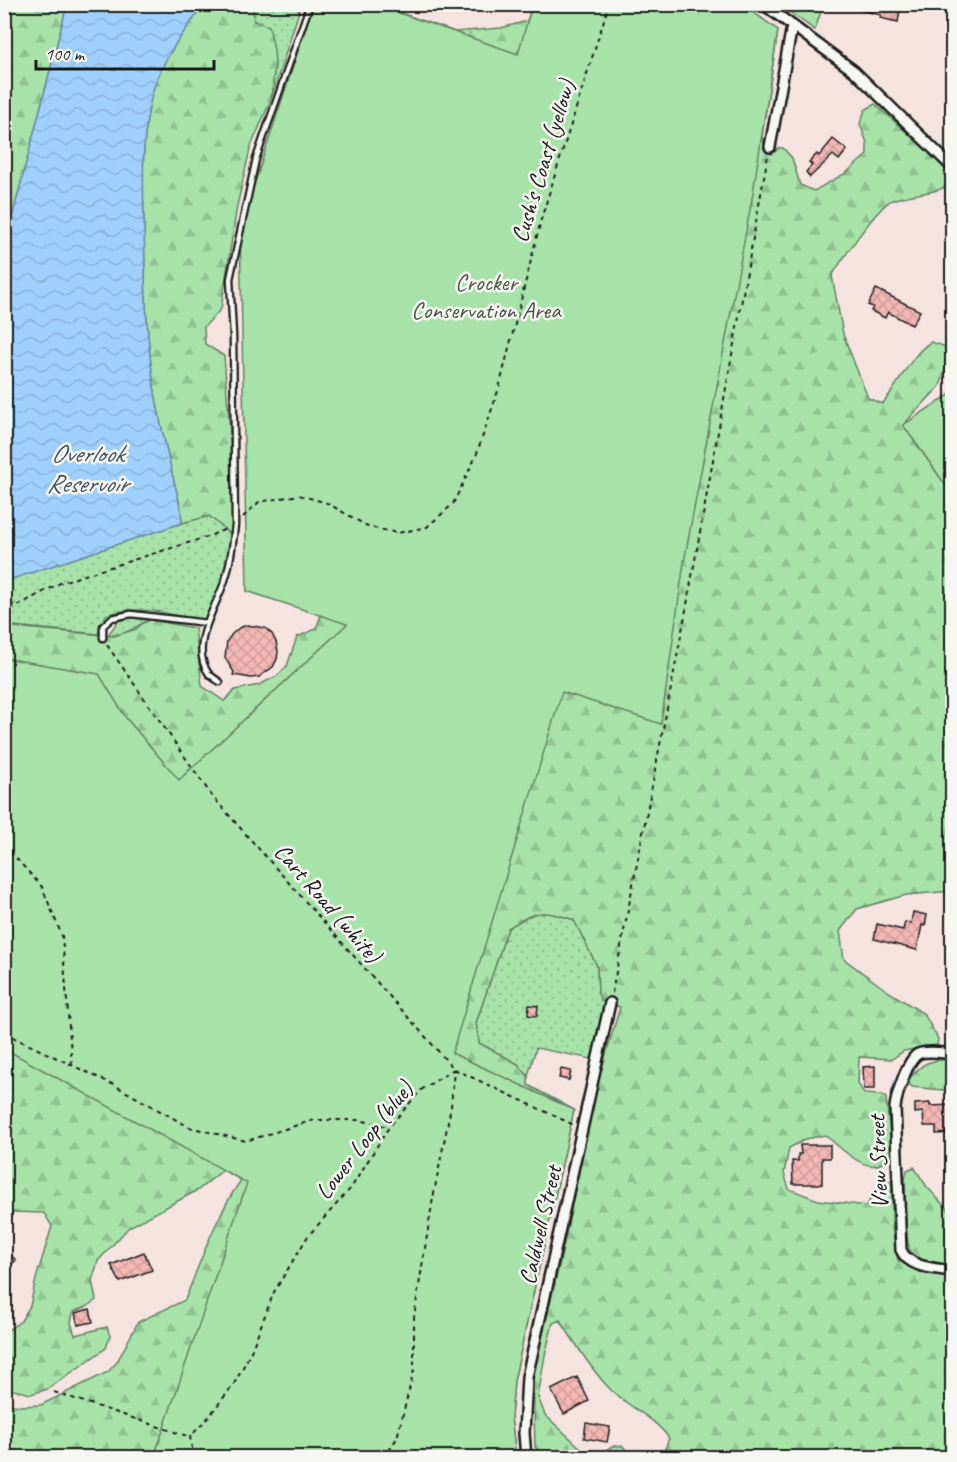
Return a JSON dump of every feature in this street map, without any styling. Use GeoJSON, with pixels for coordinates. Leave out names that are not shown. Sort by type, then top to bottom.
{"type":"FeatureCollection","features":[{"type":"Feature","properties":{"kind":"street"},"geometry":{"type":"LineString","coordinates":[[763,4],[854,71],[952,167]]}},
{"type":"Feature","properties":{"kind":"street"},"geometry":{"type":"LineString","coordinates":[[770,147],[792,26]]}},
{"type":"Feature","properties":{"kind":"street","name":"Caldwell Street"},"geometry":{"type":"LineString","coordinates":[[526,1458],[524,1433],[527,1377],[610,1003]]}},
{"type":"Feature","properties":{"kind":"street","name":"View Street"},"geometry":{"type":"LineString","coordinates":[[952,1054],[922,1053],[915,1056],[900,1087],[895,1108],[901,1250],[905,1258],[912,1263],[952,1271]]}},
{"type":"Feature","properties":{"kind":"lane"},"geometry":{"type":"LineString","coordinates":[[220,682],[209,673],[203,656],[203,636],[225,582],[235,525],[230,279],[256,159],[310,4]]}},
{"type":"Feature","properties":{"kind":"lane"},"geometry":{"type":"LineString","coordinates":[[103,638],[103,627],[112,618],[131,614],[207,622]]}},
{"type":"Feature","properties":{"kind":"path","name":"Cush's Coast (yellow)"},"geometry":{"type":"LineString","coordinates":[[235,525],[259,502],[299,495],[327,503],[369,527],[398,533],[427,527],[453,504],[476,456],[499,388],[542,216],[609,4]]}},
{"type":"Feature","properties":{"kind":"path"},"geometry":{"type":"LineString","coordinates":[[610,1003],[686,610],[750,246],[770,147]]}},
{"type":"Feature","properties":{"kind":"path"},"geometry":{"type":"LineString","coordinates":[[4,617],[15,608],[62,582],[207,537],[235,525]]}},
{"type":"Feature","properties":{"kind":"path"},"geometry":{"type":"LineString","coordinates":[[4,596],[15,608]]}},
{"type":"Feature","properties":{"kind":"path","name":"Cart Road (white)"},"geometry":{"type":"LineString","coordinates":[[103,638],[212,796],[454,1069],[582,1128]]}},
{"type":"Feature","properties":{"kind":"path"},"geometry":{"type":"LineString","coordinates":[[4,845],[42,887],[62,936],[72,1066]]}},
{"type":"Feature","properties":{"kind":"path"},"geometry":{"type":"LineString","coordinates":[[4,1033],[114,1085],[189,1127],[246,1141],[314,1120],[359,1120],[389,1127]]}},
{"type":"Feature","properties":{"kind":"path","name":"Lower Loop (blue)"},"geometry":{"type":"LineString","coordinates":[[190,1437],[207,1419],[234,1383],[250,1354],[274,1292],[308,1236],[351,1188],[389,1127],[421,1090],[454,1069]]}},
{"type":"Feature","properties":{"kind":"path","name":"Lower Loop (blue)"},"geometry":{"type":"LineString","coordinates":[[384,1458],[397,1438],[414,1370],[414,1317],[433,1198],[451,1107],[454,1069]]}},
{"type":"Feature","properties":{"kind":"path"},"geometry":{"type":"LineString","coordinates":[[54,1392],[190,1437],[194,1458]]}},
{"type":"Feature","properties":{"kind":"green space"},"geometry":{"type":"Polygon","coordinates":[[[5,5],[67,5],[5,245],[5,5]]]}},
{"type":"Feature","properties":{"kind":"green space"},"geometry":{"type":"Polygon","coordinates":[[[204,5],[253,5],[254,21],[269,26],[275,64],[271,99],[250,149],[237,206],[221,309],[204,327],[205,344],[224,356],[230,433],[233,536],[209,516],[182,523],[155,390],[147,316],[143,172],[149,106],[157,78],[168,56],[204,5]]]}},
{"type":"Feature","properties":{"kind":"green space"},"geometry":{"type":"Polygon","coordinates":[[[253,5],[301,5],[271,99],[275,64],[253,21],[253,5]]]}},
{"type":"Feature","properties":{"kind":"green space"},"geometry":{"type":"Polygon","coordinates":[[[313,5],[389,5],[395,11],[455,32],[501,28],[527,21],[532,5],[743,5],[778,30],[762,137],[766,150],[772,154],[779,148],[783,148],[792,158],[800,185],[814,191],[846,173],[867,155],[867,143],[860,124],[865,110],[875,104],[952,173],[952,182],[941,189],[899,198],[886,204],[860,235],[832,276],[843,334],[868,398],[882,404],[917,354],[931,342],[944,346],[948,360],[940,386],[903,425],[952,494],[952,891],[906,895],[857,909],[840,931],[844,959],[924,1014],[938,1039],[937,1045],[904,1051],[892,1059],[859,1057],[858,1083],[864,1094],[881,1095],[886,1098],[892,1154],[884,1162],[867,1165],[858,1161],[825,1135],[806,1139],[789,1148],[784,1173],[789,1189],[818,1200],[867,1206],[874,1191],[883,1182],[892,1181],[892,1228],[898,1261],[928,1273],[952,1276],[952,1435],[945,1450],[949,1457],[662,1457],[669,1438],[649,1418],[619,1397],[604,1383],[560,1320],[553,1323],[538,1397],[545,1415],[583,1450],[596,1454],[614,1446],[623,1446],[631,1457],[544,1457],[535,1447],[533,1376],[562,1253],[598,1081],[620,1007],[601,1001],[598,993],[597,966],[574,920],[539,913],[508,928],[476,1023],[479,1043],[518,1064],[528,1076],[528,1085],[574,1110],[514,1381],[511,1417],[516,1457],[5,1457],[5,1404],[41,1405],[108,1372],[117,1362],[138,1322],[185,1300],[217,1223],[241,1180],[223,1170],[198,1190],[129,1227],[98,1261],[92,1281],[96,1300],[73,1312],[71,1323],[75,1335],[107,1327],[110,1336],[106,1348],[48,1389],[31,1394],[5,1388],[5,1332],[21,1321],[30,1306],[52,1226],[44,1213],[13,1212],[5,1220],[4,609],[13,627],[114,636],[136,629],[150,620],[195,628],[202,686],[224,701],[235,690],[259,685],[277,676],[287,666],[297,637],[316,629],[321,615],[247,591],[313,5]]]}},
{"type":"Feature","properties":{"kind":"green space","name":"Crocker Conservation Area"},"geometry":{"type":"Polygon","coordinates":[[[313,5],[376,5],[518,54],[532,5],[743,5],[778,30],[752,199],[684,562],[661,724],[562,692],[452,1053],[574,1110],[514,1381],[511,1417],[516,1457],[154,1457],[247,1183],[5,1049],[4,658],[99,674],[126,718],[179,780],[347,624],[247,591],[240,228],[313,5]]]}},
{"type":"Feature","properties":{"kind":"green space"},"geometry":{"type":"Polygon","coordinates":[[[780,5],[823,5],[815,30],[780,5]]]}},
{"type":"Feature","properties":{"kind":"green space"},"geometry":{"type":"Polygon","coordinates":[[[952,393],[952,494],[903,425],[952,393]]]}},
{"type":"Feature","properties":{"kind":"green space"},"geometry":{"type":"Polygon","coordinates":[[[209,516],[233,536],[219,590],[203,620],[198,621],[152,611],[129,610],[106,615],[98,634],[13,626],[5,609],[5,581],[209,516]]]}},
{"type":"Feature","properties":{"kind":"green space"},"geometry":{"type":"Polygon","coordinates":[[[126,617],[150,620],[125,632],[108,635],[118,621],[126,617]]]}},
{"type":"Feature","properties":{"kind":"green space"},"geometry":{"type":"Polygon","coordinates":[[[533,913],[554,913],[574,920],[597,966],[598,993],[606,1003],[592,1059],[536,1048],[528,1076],[518,1064],[479,1043],[476,1023],[508,928],[533,913]]]}},
{"type":"Feature","properties":{"kind":"green space"},"geometry":{"type":"Polygon","coordinates":[[[952,1059],[952,1091],[912,1087],[907,1081],[926,1063],[952,1059]]]}},
{"type":"Feature","properties":{"kind":"green space"},"geometry":{"type":"Polygon","coordinates":[[[914,1167],[927,1187],[952,1214],[952,1266],[924,1262],[915,1258],[911,1253],[907,1234],[905,1180],[907,1170],[914,1167]]]}},
{"type":"Feature","properties":{"kind":"green space"},"geometry":{"type":"Polygon","coordinates":[[[5,1289],[10,1299],[11,1317],[5,1322],[5,1289]]]}},
{"type":"Feature","properties":{"kind":"water","name":"Overlook Reservoir"},"geometry":{"type":"Polygon","coordinates":[[[67,5],[204,5],[175,45],[157,78],[146,123],[144,156],[145,278],[150,353],[158,407],[182,523],[9,580],[4,576],[5,245],[67,5]]]}},
{"type":"Feature","properties":{"kind":"building"},"geometry":{"type":"Polygon","coordinates":[[[853,4],[901,4],[898,22],[852,8],[853,4]]]}},
{"type":"Feature","properties":{"kind":"building"},"geometry":{"type":"Polygon","coordinates":[[[833,139],[847,150],[839,160],[833,155],[810,177],[806,172],[812,165],[809,162],[817,154],[819,156],[833,139]]]}},
{"type":"Feature","properties":{"kind":"building"},"geometry":{"type":"Polygon","coordinates":[[[876,289],[920,311],[912,325],[888,312],[885,318],[871,311],[873,307],[868,305],[876,289]]]}},
{"type":"Feature","properties":{"kind":"building"},"geometry":{"type":"Polygon","coordinates":[[[247,625],[265,628],[276,642],[277,659],[273,667],[259,677],[233,675],[234,672],[225,658],[227,641],[239,628],[247,625]]]}},
{"type":"Feature","properties":{"kind":"building"},"geometry":{"type":"Polygon","coordinates":[[[913,912],[927,915],[925,926],[922,925],[917,950],[874,939],[877,924],[903,930],[905,922],[911,923],[913,912]]]}},
{"type":"Feature","properties":{"kind":"building"},"geometry":{"type":"Polygon","coordinates":[[[529,1005],[538,1006],[537,1016],[528,1015],[529,1005]]]}},
{"type":"Feature","properties":{"kind":"building"},"geometry":{"type":"Polygon","coordinates":[[[875,1066],[875,1089],[864,1089],[863,1067],[875,1066]]]}},
{"type":"Feature","properties":{"kind":"building"},"geometry":{"type":"Polygon","coordinates":[[[561,1069],[571,1071],[569,1080],[559,1078],[561,1069]]]}},
{"type":"Feature","properties":{"kind":"building"},"geometry":{"type":"Polygon","coordinates":[[[930,1103],[930,1106],[952,1105],[952,1133],[936,1134],[936,1126],[924,1126],[923,1112],[915,1113],[915,1104],[930,1103]]]}},
{"type":"Feature","properties":{"kind":"building"},"geometry":{"type":"Polygon","coordinates":[[[800,1145],[830,1145],[830,1158],[822,1158],[822,1184],[793,1184],[792,1161],[798,1161],[798,1154],[801,1154],[800,1145]]]}},
{"type":"Feature","properties":{"kind":"building"},"geometry":{"type":"Polygon","coordinates":[[[4,1249],[16,1260],[4,1272],[4,1249]]]}},
{"type":"Feature","properties":{"kind":"building"},"geometry":{"type":"Polygon","coordinates":[[[144,1252],[152,1270],[120,1282],[111,1265],[144,1252]]]}},
{"type":"Feature","properties":{"kind":"building"},"geometry":{"type":"Polygon","coordinates":[[[90,1309],[93,1322],[78,1325],[75,1313],[90,1309]]]}},
{"type":"Feature","properties":{"kind":"building"},"geometry":{"type":"Polygon","coordinates":[[[577,1377],[589,1401],[564,1414],[551,1390],[577,1377]]]}},
{"type":"Feature","properties":{"kind":"building"},"geometry":{"type":"Polygon","coordinates":[[[586,1423],[610,1427],[607,1442],[584,1438],[586,1423]]]}}]}
